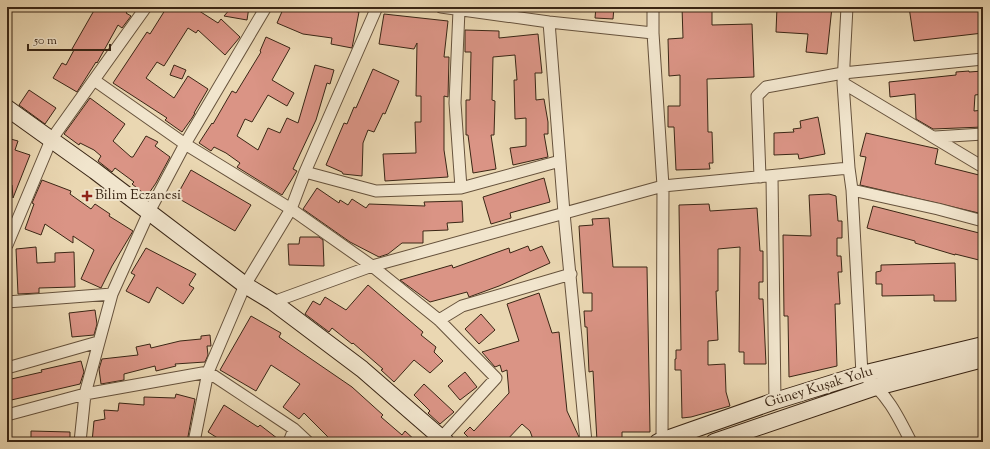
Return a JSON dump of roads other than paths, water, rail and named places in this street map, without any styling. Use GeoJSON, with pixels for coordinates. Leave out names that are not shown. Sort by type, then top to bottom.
{"type":"FeatureCollection","features":[{"type":"Feature","properties":{"kind":"main road"},"geometry":{"type":"LineString","coordinates":[[7,108],[149,212],[245,285],[273,302],[362,369],[444,439]]}},
{"type":"Feature","properties":{"kind":"main road","name":"Güney Kuşak Yolu"},"geometry":{"type":"LineString","coordinates":[[660,441],[775,401],[862,374],[983,345]]}},
{"type":"Feature","properties":{"kind":"main road","name":"Güney Kuşak Yolu"},"geometry":{"type":"LineString","coordinates":[[714,442],[878,387],[983,359]]}},
{"type":"Feature","properties":{"kind":"street"},"geometry":{"type":"LineString","coordinates":[[7,245],[50,140],[146,7]]}},
{"type":"Feature","properties":{"kind":"street"},"geometry":{"type":"LineString","coordinates":[[80,442],[85,394],[112,294],[149,212],[185,144],[266,7]]}},
{"type":"Feature","properties":{"kind":"street"},"geometry":{"type":"LineString","coordinates":[[194,442],[208,372],[245,285],[291,209],[377,7]]}},
{"type":"Feature","properties":{"kind":"street"},"geometry":{"type":"LineString","coordinates":[[441,7],[549,22],[653,33]]}},
{"type":"Feature","properties":{"kind":"street"},"geometry":{"type":"LineString","coordinates":[[653,7],[653,33],[663,186],[660,441]]}},
{"type":"Feature","properties":{"kind":"street"},"geometry":{"type":"LineString","coordinates":[[846,7],[843,78],[849,168],[852,190],[862,374],[878,387],[894,408],[911,442]]}},
{"type":"Feature","properties":{"kind":"street"},"geometry":{"type":"LineString","coordinates":[[459,10],[454,103],[461,188]]}},
{"type":"Feature","properties":{"kind":"street"},"geometry":{"type":"LineString","coordinates":[[549,22],[564,213],[586,442]]}},
{"type":"Feature","properties":{"kind":"street"},"geometry":{"type":"LineString","coordinates":[[760,177],[757,96],[766,87],[983,59]]}},
{"type":"Feature","properties":{"kind":"street"},"geometry":{"type":"LineString","coordinates":[[843,78],[983,167]]}},
{"type":"Feature","properties":{"kind":"street"},"geometry":{"type":"LineString","coordinates":[[94,80],[185,144],[291,209],[372,266],[439,320],[496,378],[444,439]]}},
{"type":"Feature","properties":{"kind":"street"},"geometry":{"type":"LineString","coordinates":[[935,137],[983,134]]}},
{"type":"Feature","properties":{"kind":"street"},"geometry":{"type":"LineString","coordinates":[[306,172],[376,191],[461,188],[560,161]]}},
{"type":"Feature","properties":{"kind":"street"},"geometry":{"type":"LineString","coordinates":[[273,302],[372,266],[663,186],[772,177],[849,168]]}},
{"type":"Feature","properties":{"kind":"street"},"geometry":{"type":"LineString","coordinates":[[772,177],[775,401]]}},
{"type":"Feature","properties":{"kind":"street"},"geometry":{"type":"LineString","coordinates":[[852,190],[938,209],[983,221]]}},
{"type":"Feature","properties":{"kind":"street"},"geometry":{"type":"LineString","coordinates":[[439,320],[462,306],[570,274]]}},
{"type":"Feature","properties":{"kind":"street"},"geometry":{"type":"LineString","coordinates":[[7,302],[112,294]]}},
{"type":"Feature","properties":{"kind":"street"},"geometry":{"type":"LineString","coordinates":[[7,368],[98,342]]}},
{"type":"Feature","properties":{"kind":"street"},"geometry":{"type":"LineString","coordinates":[[7,415],[85,394],[208,372],[294,429],[308,442]]}},
{"type":"Feature","properties":{"kind":"street"},"geometry":{"type":"LineString","coordinates":[[289,442],[294,429]]}},
{"type":"Feature","properties":{"kind":"place","name":"Bilim Eczanesi"},"geometry":{"type":"Point","coordinates":[87,196]}}]}
